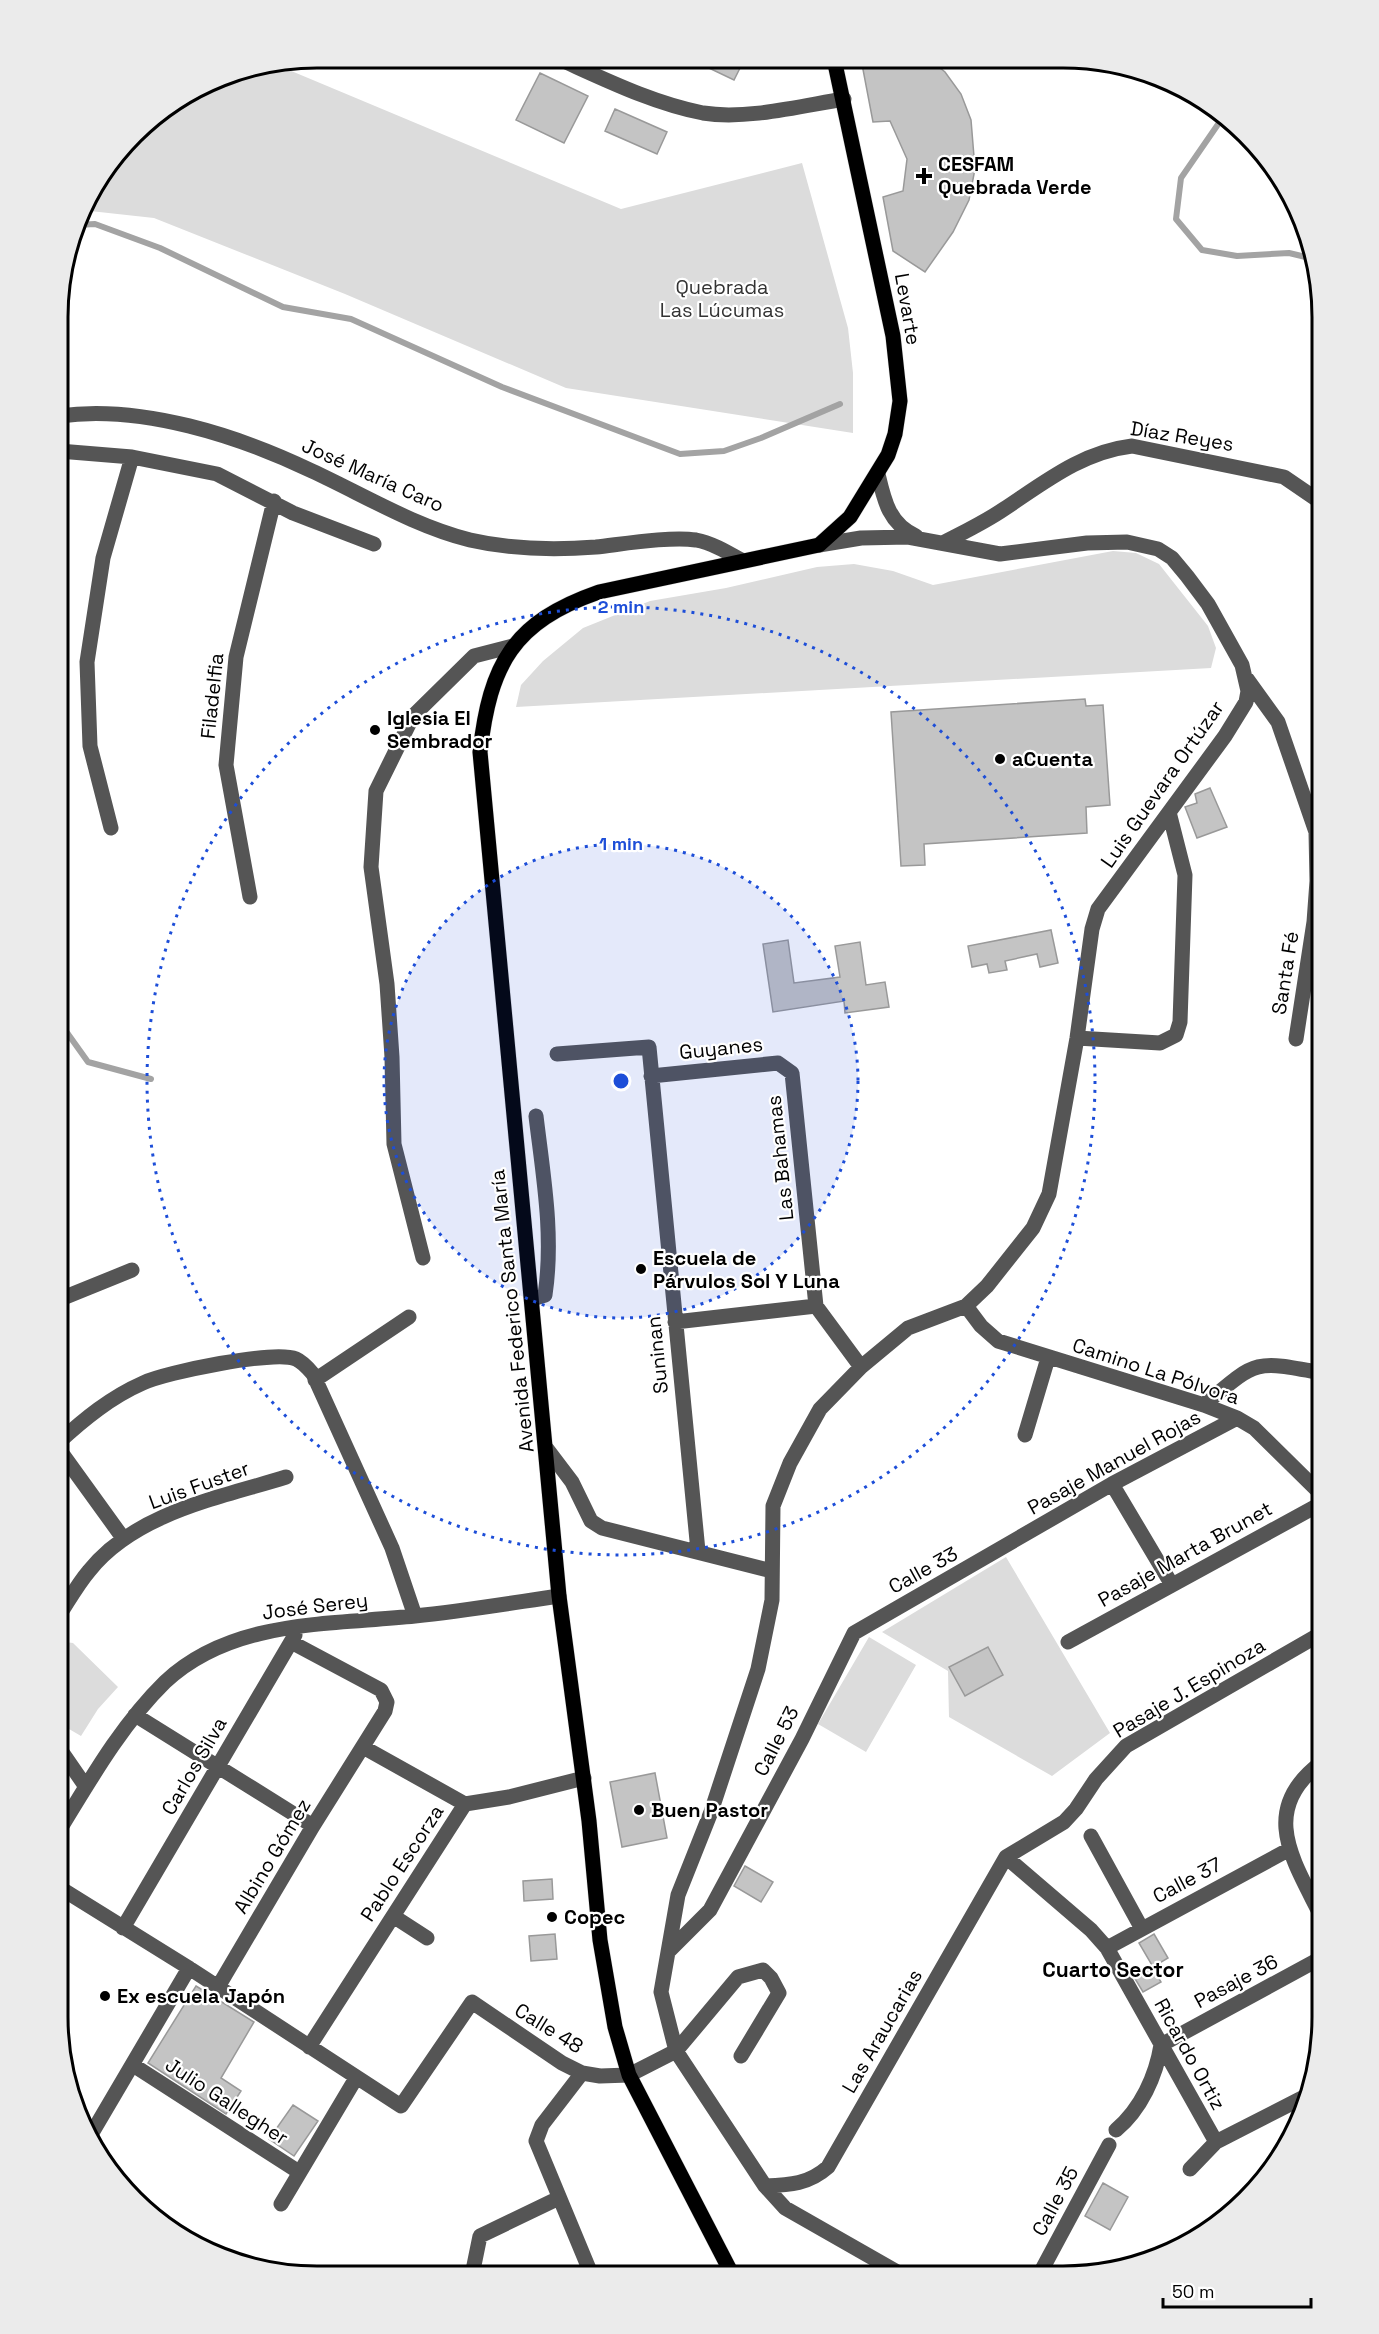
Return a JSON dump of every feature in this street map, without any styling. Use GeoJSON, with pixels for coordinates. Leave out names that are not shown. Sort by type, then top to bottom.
{"type":"FeatureCollection","features":[{"type":"Feature","properties":{"kind":"main road","name":"Levarte"},"geometry":{"type":"LineString","coordinates":[[819,545],[850,517],[878,474],[895,434],[900,401],[893,336],[836,68]]}},
{"type":"Feature","properties":{"kind":"main road","name":"Avenida Federico Santa María"},"geometry":{"type":"LineString","coordinates":[[728,2266],[629,2075],[615,2027],[600,1940],[584,1778],[559,1596],[480,752],[485,712],[491,690],[513,646],[549,614],[572,601],[599,592],[819,545]]}},
{"type":"Feature","properties":{"kind":"street"},"geometry":{"type":"LineString","coordinates":[[579,68],[634,93],[704,113],[766,113],[844,99]]}},
{"type":"Feature","properties":{"kind":"street","name":"José María Caro"},"geometry":{"type":"LineString","coordinates":[[68,415],[80,413],[189,425],[254,445],[313,471],[396,514],[470,540],[533,547],[594,547],[695,540],[720,548],[741,560]]}},
{"type":"Feature","properties":{"kind":"street","name":"Díaz Reyes"},"geometry":{"type":"LineString","coordinates":[[943,543],[981,524],[1086,457],[1109,449],[1132,446],[1284,477],[1312,496]]}},
{"type":"Feature","properties":{"kind":"street"},"geometry":{"type":"LineString","coordinates":[[68,452],[132,457],[217,474],[274,501],[293,513],[374,544]]}},
{"type":"Feature","properties":{"kind":"street"},"geometry":{"type":"LineString","coordinates":[[111,828],[90,746],[87,662],[104,558],[132,457]]}},
{"type":"Feature","properties":{"kind":"street"},"geometry":{"type":"LineString","coordinates":[[878,474],[885,503],[893,518],[902,530],[924,539],[1000,554],[1108,542],[1127,542],[1158,549],[1172,558],[1208,604],[1234,647],[1247,679]]}},
{"type":"Feature","properties":{"kind":"street","name":"Filadelfia"},"geometry":{"type":"LineString","coordinates":[[250,897],[225,765],[236,657],[274,501]]}},
{"type":"Feature","properties":{"kind":"street"},"geometry":{"type":"LineString","coordinates":[[819,545],[861,538],[924,539]]}},
{"type":"Feature","properties":{"kind":"street"},"geometry":{"type":"LineString","coordinates":[[423,1258],[394,1144],[392,1057],[387,984],[371,867],[376,791],[413,717],[474,656],[513,646]]}},
{"type":"Feature","properties":{"kind":"street","name":"Luis Guevara Ortúzar"},"geometry":{"type":"LineString","coordinates":[[966,1306],[1012,1257],[1033,1228],[1049,1194],[1077,1038],[1092,929],[1098,909],[1225,736],[1246,702],[1247,679]]}},
{"type":"Feature","properties":{"kind":"street","name":"Santa Fé"},"geometry":{"type":"LineString","coordinates":[[1247,679],[1278,722],[1312,820]]}},
{"type":"Feature","properties":{"kind":"street"},"geometry":{"type":"LineString","coordinates":[[1077,1038],[1160,1043],[1176,1035],[1180,1022],[1185,875],[1169,812]]}},
{"type":"Feature","properties":{"kind":"street","name":"Santa Fé"},"geometry":{"type":"LineString","coordinates":[[1296,1039],[1312,935]]}},
{"type":"Feature","properties":{"kind":"street","name":"Suninan"},"geometry":{"type":"LineString","coordinates":[[556,1054],[649,1047],[699,1551]]}},
{"type":"Feature","properties":{"kind":"street","name":"Guyanes"},"geometry":{"type":"LineString","coordinates":[[651,1076],[778,1063],[792,1073]]}},
{"type":"Feature","properties":{"kind":"street","name":"Las Bahamas"},"geometry":{"type":"LineString","coordinates":[[792,1073],[816,1306]]}},
{"type":"Feature","properties":{"kind":"street"},"geometry":{"type":"LineString","coordinates":[[532,1299],[545,1294],[549,1269],[547,1217],[536,1116]]}},
{"type":"Feature","properties":{"kind":"street"},"geometry":{"type":"LineString","coordinates":[[68,1296],[132,1270]]}},
{"type":"Feature","properties":{"kind":"street"},"geometry":{"type":"LineString","coordinates":[[675,1322],[816,1306],[861,1367]]}},
{"type":"Feature","properties":{"kind":"street"},"geometry":{"type":"LineString","coordinates":[[887,2266],[785,2208],[765,2186],[676,2051],[661,1992],[678,1895],[711,1812],[758,1669],[772,1600],[773,1506],[790,1463],[820,1409],[861,1367],[908,1328],[966,1306]]}},
{"type":"Feature","properties":{"kind":"street","name":"Camino La Pólvora"},"geometry":{"type":"LineString","coordinates":[[966,1306],[981,1326],[998,1341],[1204,1405],[1237,1418],[1254,1428],[1312,1485]]}},
{"type":"Feature","properties":{"kind":"street"},"geometry":{"type":"LineString","coordinates":[[315,1380],[409,1317]]}},
{"type":"Feature","properties":{"kind":"street"},"geometry":{"type":"LineString","coordinates":[[68,1434],[85,1418],[117,1396],[146,1382],[262,1356],[295,1358],[304,1363],[315,1380],[392,1548],[415,1616]]}},
{"type":"Feature","properties":{"kind":"street"},"geometry":{"type":"LineString","coordinates":[[1025,1435],[1048,1358]]}},
{"type":"Feature","properties":{"kind":"street"},"geometry":{"type":"LineString","coordinates":[[1204,1405],[1242,1372],[1256,1366],[1271,1363],[1312,1371]]}},
{"type":"Feature","properties":{"kind":"street","name":"Pasaje Manuel Rojas"},"geometry":{"type":"LineString","coordinates":[[1013,1543],[1112,1484],[1237,1418]]}},
{"type":"Feature","properties":{"kind":"street"},"geometry":{"type":"LineString","coordinates":[[547,1449],[572,1482],[591,1521],[603,1528],[772,1571]]}},
{"type":"Feature","properties":{"kind":"street"},"geometry":{"type":"LineString","coordinates":[[68,1462],[123,1538]]}},
{"type":"Feature","properties":{"kind":"street","name":"Luis Fuster"},"geometry":{"type":"LineString","coordinates":[[68,1601],[89,1570],[123,1538],[175,1511],[286,1477]]}},
{"type":"Feature","properties":{"kind":"street"},"geometry":{"type":"LineString","coordinates":[[1112,1484],[1172,1585]]}},
{"type":"Feature","properties":{"kind":"street","name":"Pasaje Marta Brunet"},"geometry":{"type":"LineString","coordinates":[[1068,1642],[1312,1508]]}},
{"type":"Feature","properties":{"kind":"street","name":"Calle 33"},"geometry":{"type":"LineString","coordinates":[[854,1633],[1013,1543]]}},
{"type":"Feature","properties":{"kind":"street","name":"José Serey"},"geometry":{"type":"LineString","coordinates":[[68,1816],[135,1715],[165,1682],[187,1665],[243,1638],[301,1625],[415,1616],[559,1596]]}},
{"type":"Feature","properties":{"kind":"street","name":"Carlos Silva"},"geometry":{"type":"LineString","coordinates":[[123,1928],[301,1625]]}},
{"type":"Feature","properties":{"kind":"street","name":"Calle 53"},"geometry":{"type":"LineString","coordinates":[[668,1952],[710,1910],[802,1739],[854,1633]]}},
{"type":"Feature","properties":{"kind":"street","name":"Pasaje J. Espinoza"},"geometry":{"type":"LineString","coordinates":[[1006,1857],[1064,1822],[1077,1809],[1096,1779],[1126,1746],[1312,1639]]}},
{"type":"Feature","properties":{"kind":"street","name":"Albino Gómez"},"geometry":{"type":"LineString","coordinates":[[218,1987],[313,1826],[385,1711],[387,1702],[381,1690],[291,1642]]}},
{"type":"Feature","properties":{"kind":"street"},"geometry":{"type":"LineString","coordinates":[[135,1715],[313,1826]]}},
{"type":"Feature","properties":{"kind":"street"},"geometry":{"type":"LineString","coordinates":[[363,1747],[465,1804]]}},
{"type":"Feature","properties":{"kind":"street"},"geometry":{"type":"LineString","coordinates":[[68,1761],[86,1787]]}},
{"type":"Feature","properties":{"kind":"street"},"geometry":{"type":"LineString","coordinates":[[1312,1770],[1292,1798],[1284,1832],[1288,1850],[1312,1897]]}},
{"type":"Feature","properties":{"kind":"street","name":"Pablo Escorza"},"geometry":{"type":"LineString","coordinates":[[309,2047],[465,1804],[509,1797],[584,1778]]}},
{"type":"Feature","properties":{"kind":"street"},"geometry":{"type":"LineString","coordinates":[[1091,1836],[1142,1929]]}},
{"type":"Feature","properties":{"kind":"street","name":"Calle 37"},"geometry":{"type":"LineString","coordinates":[[1107,1948],[1288,1850]]}},
{"type":"Feature","properties":{"kind":"street","name":"Ricardo Ortiz"},"geometry":{"type":"LineString","coordinates":[[1006,1857],[1091,1930],[1107,1948],[1216,2142]]}},
{"type":"Feature","properties":{"kind":"street","name":"Las Araucarias"},"geometry":{"type":"LineString","coordinates":[[765,2186],[793,2185],[815,2179],[828,2167],[1006,1857]]}},
{"type":"Feature","properties":{"kind":"street"},"geometry":{"type":"LineString","coordinates":[[68,1893],[189,1968],[356,2078],[281,2204]]}},
{"type":"Feature","properties":{"kind":"street"},"geometry":{"type":"LineString","coordinates":[[393,1916],[427,1938]]}},
{"type":"Feature","properties":{"kind":"street","name":"Pasaje 36"},"geometry":{"type":"LineString","coordinates":[[1161,2045],[1312,1963]]}},
{"type":"Feature","properties":{"kind":"street"},"geometry":{"type":"LineString","coordinates":[[94,2130],[189,1968]]}},
{"type":"Feature","properties":{"kind":"street"},"geometry":{"type":"LineString","coordinates":[[676,2051],[738,1977],[763,1970],[771,1978],[778,1993],[741,2056]]}},
{"type":"Feature","properties":{"kind":"street","name":"Calle 48"},"geometry":{"type":"LineString","coordinates":[[356,2078],[401,2106],[472,2002],[562,2063],[582,2073],[600,2076],[629,2075],[676,2051]]}},
{"type":"Feature","properties":{"kind":"street"},"geometry":{"type":"LineString","coordinates":[[1116,2130],[1130,2118],[1157,2070],[1161,2045]]}},
{"type":"Feature","properties":{"kind":"street","name":"Julio Gallegher"},"geometry":{"type":"LineString","coordinates":[[132,2065],[299,2172]]}},
{"type":"Feature","properties":{"kind":"street"},"geometry":{"type":"LineString","coordinates":[[582,2073],[542,2125],[536,2141],[588,2266]]}},
{"type":"Feature","properties":{"kind":"street"},"geometry":{"type":"LineString","coordinates":[[1190,2169],[1216,2142],[1297,2101]]}},
{"type":"Feature","properties":{"kind":"street","name":"Calle 35"},"geometry":{"type":"LineString","coordinates":[[1044,2266],[1109,2145]]}},
{"type":"Feature","properties":{"kind":"street"},"geometry":{"type":"LineString","coordinates":[[474,2266],[480,2236],[559,2198]]}},
{"type":"Feature","properties":{"kind":"green space","name":"Quebrada Las Lúcumas"},"geometry":{"type":"Polygon","coordinates":[[[288,70],[621,209],[802,163],[848,328],[853,373],[853,433],[566,388],[345,294],[154,218],[91,211],[109,178],[129,152],[152,129],[178,109],[221,86],[268,72],[288,70]]]}},
{"type":"Feature","properties":{"kind":"green space"},"geometry":{"type":"Polygon","coordinates":[[[1113,551],[1136,553],[1159,564],[1208,626],[1216,648],[1211,668],[516,707],[521,685],[543,661],[583,628],[650,601],[726,588],[817,567],[854,564],[893,571],[933,585],[1113,551]]]}},
{"type":"Feature","properties":{"kind":"green space"},"geometry":{"type":"Polygon","coordinates":[[[1006,1557],[1110,1733],[1052,1776],[949,1717],[948,1671],[882,1632],[1006,1557]]]}},
{"type":"Feature","properties":{"kind":"green space"},"geometry":{"type":"Polygon","coordinates":[[[869,1637],[916,1665],[866,1752],[818,1724],[869,1637]]]}},
{"type":"Feature","properties":{"kind":"green space"},"geometry":{"type":"Polygon","coordinates":[[[68,1642],[73,1643],[118,1687],[98,1709],[81,1736],[68,1728],[68,1642]]]}},
{"type":"Feature","properties":{"kind":"building"},"geometry":{"type":"Polygon","coordinates":[[[709,68],[740,68],[734,80],[709,68]]]}},
{"type":"Feature","properties":{"kind":"building","name":"CESFAM Quebrada Verde"},"geometry":{"type":"Polygon","coordinates":[[[863,68],[940,68],[961,94],[971,120],[975,169],[969,200],[953,232],[925,272],[893,251],[883,197],[903,191],[907,159],[890,121],[873,122],[863,68]]]}},
{"type":"Feature","properties":{"kind":"building"},"geometry":{"type":"Polygon","coordinates":[[[540,73],[588,96],[564,143],[516,120],[540,73]]]}},
{"type":"Feature","properties":{"kind":"building"},"geometry":{"type":"Polygon","coordinates":[[[615,109],[667,132],[657,154],[605,131],[615,109]]]}},
{"type":"Feature","properties":{"kind":"building","name":"aCuenta"},"geometry":{"type":"Polygon","coordinates":[[[1085,699],[1086,706],[1103,705],[1110,805],[1086,807],[1087,833],[924,844],[925,865],[901,866],[891,712],[1085,699]]]}},
{"type":"Feature","properties":{"kind":"building"},"geometry":{"type":"Polygon","coordinates":[[[1210,788],[1227,827],[1197,838],[1185,807],[1197,803],[1195,794],[1210,788]]]}},
{"type":"Feature","properties":{"kind":"building"},"geometry":{"type":"Polygon","coordinates":[[[1051,930],[1058,963],[1040,967],[1037,954],[1005,961],[1007,970],[989,973],[987,964],[972,967],[968,946],[1051,930]]]}},
{"type":"Feature","properties":{"kind":"building"},"geometry":{"type":"Polygon","coordinates":[[[788,940],[794,983],[840,977],[835,946],[860,942],[866,985],[885,982],[889,1007],[845,1013],[844,1001],[773,1012],[763,944],[788,940]]]}},
{"type":"Feature","properties":{"kind":"building"},"geometry":{"type":"Polygon","coordinates":[[[988,1647],[1003,1675],[965,1696],[949,1667],[988,1647]]]}},
{"type":"Feature","properties":{"kind":"building","name":"Buen Pastor"},"geometry":{"type":"Polygon","coordinates":[[[655,1773],[667,1838],[622,1847],[610,1782],[655,1773]]]}},
{"type":"Feature","properties":{"kind":"building"},"geometry":{"type":"Polygon","coordinates":[[[745,1866],[773,1882],[761,1902],[734,1886],[745,1866]]]}},
{"type":"Feature","properties":{"kind":"building"},"geometry":{"type":"Polygon","coordinates":[[[552,1879],[553,1899],[524,1901],[523,1881],[552,1879]]]}},
{"type":"Feature","properties":{"kind":"building"},"geometry":{"type":"Polygon","coordinates":[[[555,1934],[557,1959],[531,1961],[529,1936],[555,1934]]]}},
{"type":"Feature","properties":{"kind":"building"},"geometry":{"type":"Polygon","coordinates":[[[1154,1934],[1168,1958],[1153,1967],[1139,1943],[1154,1934]]]}},
{"type":"Feature","properties":{"kind":"building"},"geometry":{"type":"Polygon","coordinates":[[[1152,1967],[1161,1982],[1143,1992],[1134,1977],[1152,1967]]]}},
{"type":"Feature","properties":{"kind":"building"},"geometry":{"type":"Polygon","coordinates":[[[196,1986],[254,2022],[221,2078],[241,2091],[226,2114],[148,2063],[196,1986]]]}},
{"type":"Feature","properties":{"kind":"building"},"geometry":{"type":"Polygon","coordinates":[[[293,2105],[318,2121],[294,2156],[269,2139],[293,2105]]]}},
{"type":"Feature","properties":{"kind":"building"},"geometry":{"type":"Polygon","coordinates":[[[1103,2183],[1128,2197],[1110,2230],[1085,2216],[1103,2183]]]}},
{"type":"Feature","properties":{"kind":"waterway"},"geometry":{"type":"LineString","coordinates":[[1219,123],[1181,178],[1176,219],[1202,250],[1237,256],[1289,253],[1304,257]]}},
{"type":"Feature","properties":{"kind":"waterway"},"geometry":{"type":"LineString","coordinates":[[85,225],[95,224],[160,248],[283,307],[351,319],[502,387],[680,454],[724,451],[761,438],[840,404]]}},
{"type":"Feature","properties":{"kind":"waterway"},"geometry":{"type":"LineString","coordinates":[[68,1034],[88,1062],[151,1079]]}},
{"type":"Feature","properties":{"kind":"place","name":"CESFAM Quebrada Verde"},"geometry":{"type":"Point","coordinates":[924,176]}},
{"type":"Feature","properties":{"kind":"place","name":"Iglesia El Sembrador"},"geometry":{"type":"Point","coordinates":[375,730]}},
{"type":"Feature","properties":{"kind":"place","name":"aCuenta"},"geometry":{"type":"Point","coordinates":[1000,759]}},
{"type":"Feature","properties":{"kind":"place","name":"Escuela de Párvulos Sol Y Luna"},"geometry":{"type":"Point","coordinates":[641,1269]}},
{"type":"Feature","properties":{"kind":"place","name":"Buen Pastor"},"geometry":{"type":"Point","coordinates":[639,1810]}},
{"type":"Feature","properties":{"kind":"place","name":"Copec"},"geometry":{"type":"Point","coordinates":[552,1917]}},
{"type":"Feature","properties":{"kind":"place","name":"Ex escuela Japón"},"geometry":{"type":"Point","coordinates":[105,1996]}},
{"type":"Feature","properties":{"kind":"district","name":"Cuarto Sector"},"geometry":{"type":"Point","coordinates":[1113,1970]}}]}
